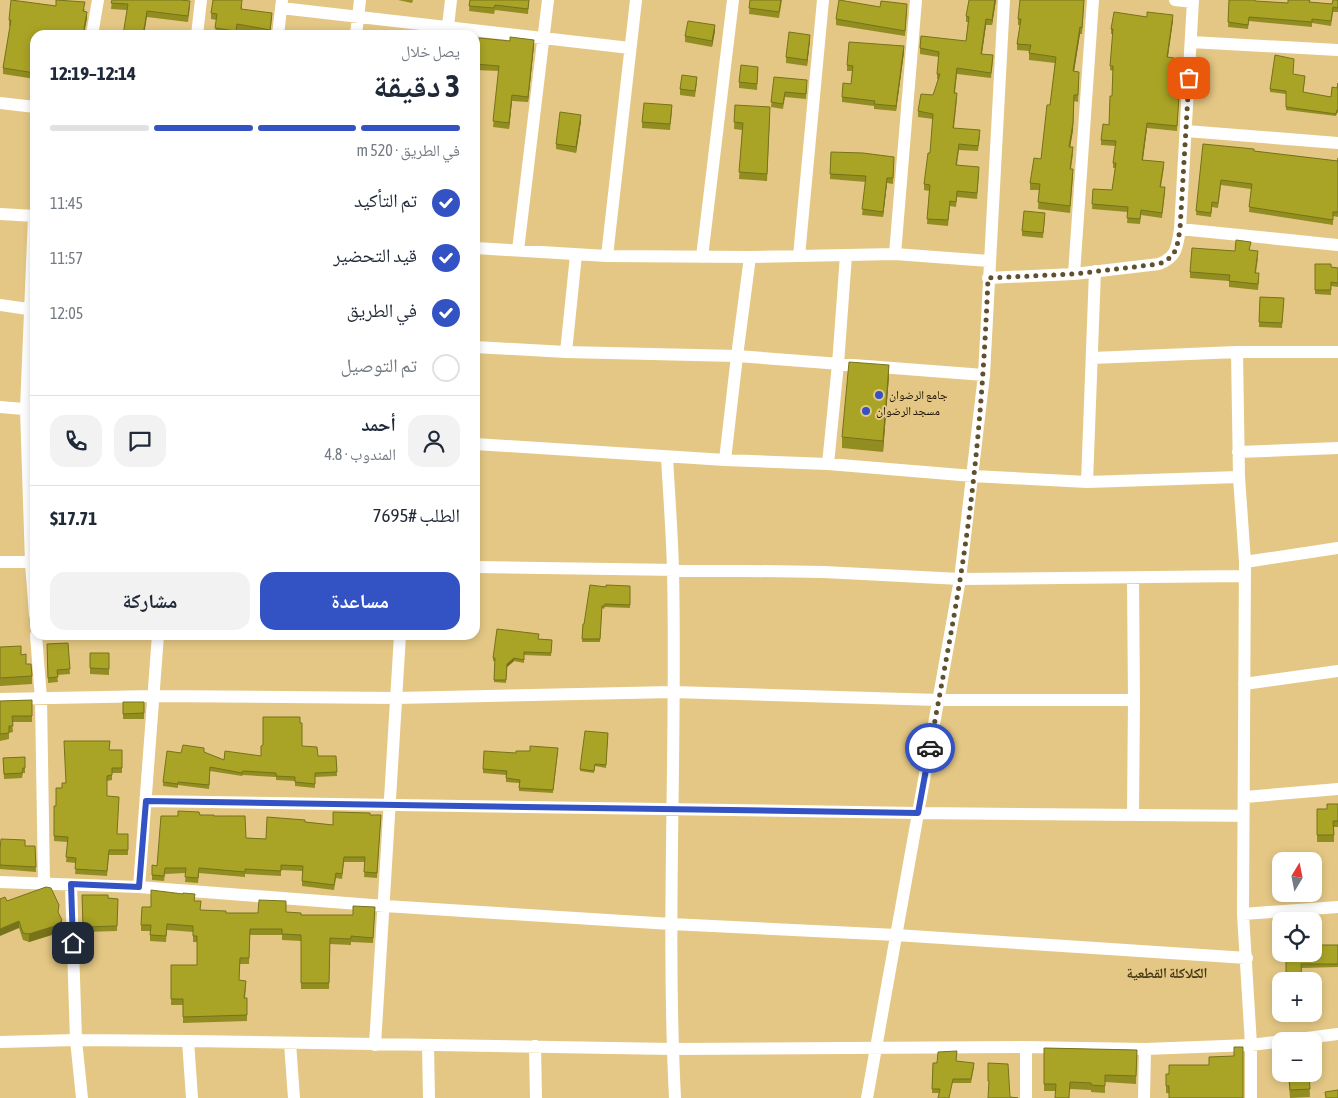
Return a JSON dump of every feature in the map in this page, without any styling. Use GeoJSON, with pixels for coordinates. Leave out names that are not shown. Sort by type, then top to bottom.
{"type":"FeatureCollection","features":[{"type":"Feature","properties":{"kind":"street"},"geometry":{"type":"LineString","coordinates":[[93,30],[98,0]]}},
{"type":"Feature","properties":{"kind":"street"},"geometry":{"type":"LineString","coordinates":[[198,30],[201,0]]}},
{"type":"Feature","properties":{"kind":"street"},"geometry":{"type":"LineString","coordinates":[[357,30],[360,0]]}},
{"type":"Feature","properties":{"kind":"street"},"geometry":{"type":"LineString","coordinates":[[448,30],[451,0]]}},
{"type":"Feature","properties":{"kind":"street"},"geometry":{"type":"LineString","coordinates":[[518,250],[548,0]]}},
{"type":"Feature","properties":{"kind":"street"},"geometry":{"type":"LineString","coordinates":[[607,256],[636,0]]}},
{"type":"Feature","properties":{"kind":"street"},"geometry":{"type":"LineString","coordinates":[[702,257],[733,0]]}},
{"type":"Feature","properties":{"kind":"street"},"geometry":{"type":"LineString","coordinates":[[799,256],[823,0]]}},
{"type":"Feature","properties":{"kind":"street"},"geometry":{"type":"LineString","coordinates":[[895,254],[916,0]]}},
{"type":"Feature","properties":{"kind":"street"},"geometry":{"type":"LineString","coordinates":[[866,1098],[960,578],[973,476],[984,375],[1004,0]]}},
{"type":"Feature","properties":{"kind":"street"},"geometry":{"type":"LineString","coordinates":[[1074,274],[1093,0]]}},
{"type":"Feature","properties":{"kind":"street"},"geometry":{"type":"LineString","coordinates":[[988,278],[1074,274],[1159,264],[1170,260],[1176,250],[1180,229],[1193,1],[1174,0]]}},
{"type":"Feature","properties":{"kind":"street"},"geometry":{"type":"LineString","coordinates":[[279,30],[282,4],[442,30]]}},
{"type":"Feature","properties":{"kind":"street"},"geometry":{"type":"LineString","coordinates":[[480,33],[543,37],[630,48]]}},
{"type":"Feature","properties":{"kind":"street"},"geometry":{"type":"LineString","coordinates":[[1191,42],[1338,50]]}},
{"type":"Feature","properties":{"kind":"street"},"geometry":{"type":"LineString","coordinates":[[0,103],[30,106]]}},
{"type":"Feature","properties":{"kind":"street"},"geometry":{"type":"LineString","coordinates":[[1186,131],[1338,143]]}},
{"type":"Feature","properties":{"kind":"street"},"geometry":{"type":"LineString","coordinates":[[0,214],[30,216]]}},
{"type":"Feature","properties":{"kind":"street"},"geometry":{"type":"LineString","coordinates":[[1180,229],[1338,245]]}},
{"type":"Feature","properties":{"kind":"street"},"geometry":{"type":"LineString","coordinates":[[480,248],[607,256],[750,257],[895,254],[989,261]]}},
{"type":"Feature","properties":{"kind":"street"},"geometry":{"type":"LineString","coordinates":[[566,352],[576,254]]}},
{"type":"Feature","properties":{"kind":"street"},"geometry":{"type":"LineString","coordinates":[[828,464],[846,255]]}},
{"type":"Feature","properties":{"kind":"street"},"geometry":{"type":"LineString","coordinates":[[725,460],[750,257]]}},
{"type":"Feature","properties":{"kind":"street"},"geometry":{"type":"LineString","coordinates":[[1087,482],[1095,271]]}},
{"type":"Feature","properties":{"kind":"street"},"geometry":{"type":"LineString","coordinates":[[0,305],[30,310]]}},
{"type":"Feature","properties":{"kind":"street"},"geometry":{"type":"LineString","coordinates":[[480,348],[737,356],[984,375]]}},
{"type":"Feature","properties":{"kind":"street"},"geometry":{"type":"LineString","coordinates":[[1092,358],[1237,352],[1338,352]]}},
{"type":"Feature","properties":{"kind":"street"},"geometry":{"type":"LineString","coordinates":[[1237,352],[1238,452],[1245,562],[1243,914],[1251,1045],[1251,1098]]}},
{"type":"Feature","properties":{"kind":"street"},"geometry":{"type":"LineString","coordinates":[[0,407],[30,410]]}},
{"type":"Feature","properties":{"kind":"street"},"geometry":{"type":"LineString","coordinates":[[480,444],[667,457],[828,464],[973,476],[1087,482],[1239,477]]}},
{"type":"Feature","properties":{"kind":"street"},"geometry":{"type":"LineString","coordinates":[[1238,452],[1338,448]]}},
{"type":"Feature","properties":{"kind":"street"},"geometry":{"type":"LineString","coordinates":[[667,457],[673,569],[671,924],[672,1049],[675,1098]]}},
{"type":"Feature","properties":{"kind":"street"},"geometry":{"type":"LineString","coordinates":[[1245,562],[1338,548]]}},
{"type":"Feature","properties":{"kind":"street"},"geometry":{"type":"LineString","coordinates":[[0,562],[30,563]]}},
{"type":"Feature","properties":{"kind":"street"},"geometry":{"type":"LineString","coordinates":[[480,568],[824,572],[960,578],[1244,576]]}},
{"type":"Feature","properties":{"kind":"street"},"geometry":{"type":"LineString","coordinates":[[1133,578],[1133,814]]}},
{"type":"Feature","properties":{"kind":"street"},"geometry":{"type":"LineString","coordinates":[[36,640],[41,699],[44,883]]}},
{"type":"Feature","properties":{"kind":"street"},"geometry":{"type":"LineString","coordinates":[[139,887],[158,640]]}},
{"type":"Feature","properties":{"kind":"street"},"geometry":{"type":"LineString","coordinates":[[375,1045],[385,906],[389,806],[400,640]]}},
{"type":"Feature","properties":{"kind":"street"},"geometry":{"type":"LineString","coordinates":[[1244,684],[1338,671]]}},
{"type":"Feature","properties":{"kind":"street"},"geometry":{"type":"LineString","coordinates":[[0,699],[154,696],[396,698],[673,692],[939,700],[1134,700]]}},
{"type":"Feature","properties":{"kind":"street"},"geometry":{"type":"LineString","coordinates":[[1245,797],[1338,789]]}},
{"type":"Feature","properties":{"kind":"street"},"geometry":{"type":"LineString","coordinates":[[146,801],[389,806],[1244,816]]}},
{"type":"Feature","properties":{"kind":"street"},"geometry":{"type":"LineString","coordinates":[[0,882],[139,887],[385,906],[671,924],[896,935],[1247,958]]}},
{"type":"Feature","properties":{"kind":"street"},"geometry":{"type":"LineString","coordinates":[[71,884],[76,1040],[82,1098]]}},
{"type":"Feature","properties":{"kind":"street"},"geometry":{"type":"LineString","coordinates":[[1243,914],[1338,907]]}},
{"type":"Feature","properties":{"kind":"street"},"geometry":{"type":"LineString","coordinates":[[0,1042],[76,1040],[188,1041],[672,1049],[1026,1047],[1144,1049],[1251,1045],[1338,1034]]}},
{"type":"Feature","properties":{"kind":"street"},"geometry":{"type":"LineString","coordinates":[[188,1041],[192,1098]]}},
{"type":"Feature","properties":{"kind":"street"},"geometry":{"type":"LineString","coordinates":[[290,1043],[294,1098]]}},
{"type":"Feature","properties":{"kind":"street"},"geometry":{"type":"LineString","coordinates":[[428,1046],[429,1098]]}},
{"type":"Feature","properties":{"kind":"street"},"geometry":{"type":"LineString","coordinates":[[535,1046],[536,1098]]}},
{"type":"Feature","properties":{"kind":"street"},"geometry":{"type":"LineString","coordinates":[[1026,1047],[1026,1098]]}},
{"type":"Feature","properties":{"kind":"street"},"geometry":{"type":"LineString","coordinates":[[1144,1049],[1144,1098]]}},
{"type":"Feature","properties":{"kind":"building"},"geometry":{"type":"Polygon","coordinates":[[[11,0],[56,6],[56,0],[85,2],[83,11],[87,12],[84,30],[30,30],[30,72],[3,68],[11,20],[9,20],[11,0]]]}},
{"type":"Feature","properties":{"kind":"building"},"geometry":{"type":"Polygon","coordinates":[[[112,0],[190,1],[188,16],[147,11],[144,30],[124,30],[128,4],[111,3],[112,0]]]}},
{"type":"Feature","properties":{"kind":"building"},"geometry":{"type":"Polygon","coordinates":[[[213,0],[242,0],[241,9],[272,13],[270,30],[237,24],[236,30],[215,28],[217,14],[211,13],[213,0]]]}},
{"type":"Feature","properties":{"kind":"building"},"geometry":{"type":"Polygon","coordinates":[[[470,0],[529,0],[528,9],[495,5],[494,8],[469,6],[470,0]]]}},
{"type":"Feature","properties":{"kind":"building"},"geometry":{"type":"Polygon","coordinates":[[[750,0],[781,0],[779,12],[749,8],[750,0]]]}},
{"type":"Feature","properties":{"kind":"building"},"geometry":{"type":"Polygon","coordinates":[[[839,0],[880,7],[881,1],[907,4],[905,31],[836,19],[839,0]]]}},
{"type":"Feature","properties":{"kind":"building"},"geometry":{"type":"Polygon","coordinates":[[[969,0],[995,0],[992,20],[986,19],[981,54],[993,55],[991,73],[957,68],[954,93],[957,93],[953,128],[980,130],[978,146],[959,144],[956,165],[979,167],[977,193],[957,191],[956,202],[950,201],[948,220],[927,219],[930,185],[924,184],[928,153],[930,153],[933,114],[918,111],[921,94],[933,95],[940,74],[937,74],[939,52],[920,48],[921,36],[966,41],[969,17],[966,16],[969,0]]]}},
{"type":"Feature","properties":{"kind":"building"},"geometry":{"type":"Polygon","coordinates":[[[1020,0],[1084,0],[1082,28],[1080,27],[1073,71],[1079,72],[1078,95],[1074,95],[1073,123],[1069,147],[1073,147],[1070,169],[1073,169],[1070,206],[1038,202],[1040,184],[1030,183],[1034,158],[1041,159],[1047,105],[1050,105],[1056,57],[1029,53],[1031,45],[1017,44],[1021,19],[1018,19],[1020,0]]]}},
{"type":"Feature","properties":{"kind":"building"},"geometry":{"type":"Polygon","coordinates":[[[1229,0],[1288,3],[1288,0],[1310,0],[1309,2],[1332,4],[1333,0],[1338,0],[1338,8],[1333,7],[1331,21],[1312,19],[1312,22],[1249,17],[1248,25],[1228,22],[1229,0]]]}},
{"type":"Feature","properties":{"kind":"building"},"geometry":{"type":"Polygon","coordinates":[[[1114,12],[1147,17],[1147,12],[1173,15],[1167,57],[1174,58],[1172,82],[1180,82],[1177,126],[1147,123],[1142,160],[1164,162],[1160,187],[1165,187],[1162,213],[1141,210],[1140,219],[1127,218],[1128,207],[1092,204],[1093,189],[1112,190],[1116,163],[1113,163],[1116,141],[1101,140],[1103,124],[1109,125],[1110,96],[1112,96],[1113,66],[1110,66],[1113,29],[1111,29],[1114,12]]]}},
{"type":"Feature","properties":{"kind":"building"},"geometry":{"type":"Polygon","coordinates":[[[688,21],[715,25],[712,41],[685,36],[688,21]]]}},
{"type":"Feature","properties":{"kind":"building"},"geometry":{"type":"Polygon","coordinates":[[[789,32],[810,35],[807,60],[786,57],[789,32]]]}},
{"type":"Feature","properties":{"kind":"building"},"geometry":{"type":"Polygon","coordinates":[[[510,37],[534,40],[528,97],[512,95],[509,123],[493,121],[499,66],[480,64],[480,38],[510,41],[510,37]]]}},
{"type":"Feature","properties":{"kind":"building"},"geometry":{"type":"Polygon","coordinates":[[[849,42],[904,46],[896,106],[874,104],[875,101],[842,97],[843,83],[851,84],[853,66],[847,65],[849,42]]]}},
{"type":"Feature","properties":{"kind":"building"},"geometry":{"type":"Polygon","coordinates":[[[1275,55],[1294,59],[1293,74],[1305,76],[1303,92],[1331,97],[1332,87],[1337,88],[1338,83],[1338,110],[1336,114],[1286,107],[1286,91],[1270,89],[1275,55]]]}},
{"type":"Feature","properties":{"kind":"building"},"geometry":{"type":"Polygon","coordinates":[[[741,65],[758,67],[757,84],[739,82],[741,65]]]}},
{"type":"Feature","properties":{"kind":"building"},"geometry":{"type":"Polygon","coordinates":[[[682,75],[697,77],[695,91],[680,89],[682,75]]]}},
{"type":"Feature","properties":{"kind":"building"},"geometry":{"type":"Polygon","coordinates":[[[774,77],[807,80],[806,94],[785,92],[783,104],[771,102],[774,77]]]}},
{"type":"Feature","properties":{"kind":"building"},"geometry":{"type":"Polygon","coordinates":[[[644,103],[672,105],[670,124],[642,122],[644,103]]]}},
{"type":"Feature","properties":{"kind":"building"},"geometry":{"type":"Polygon","coordinates":[[[735,105],[770,107],[767,174],[739,172],[743,123],[734,122],[735,105]]]}},
{"type":"Feature","properties":{"kind":"building"},"geometry":{"type":"Polygon","coordinates":[[[560,112],[581,115],[576,147],[556,144],[560,112]]]}},
{"type":"Feature","properties":{"kind":"building"},"geometry":{"type":"Polygon","coordinates":[[[1203,144],[1338,161],[1338,212],[1333,212],[1333,220],[1249,207],[1252,184],[1221,180],[1218,203],[1212,202],[1211,213],[1196,211],[1203,144]]]}},
{"type":"Feature","properties":{"kind":"building"},"geometry":{"type":"Polygon","coordinates":[[[831,152],[863,153],[894,157],[893,178],[887,178],[883,212],[862,209],[866,176],[830,174],[831,152]]]}},
{"type":"Feature","properties":{"kind":"building"},"geometry":{"type":"Polygon","coordinates":[[[1024,211],[1045,213],[1043,233],[1022,231],[1024,211]]]}},
{"type":"Feature","properties":{"kind":"building"},"geometry":{"type":"Polygon","coordinates":[[[1236,240],[1251,242],[1249,250],[1258,251],[1255,273],[1259,273],[1258,284],[1229,281],[1230,275],[1190,272],[1192,248],[1235,251],[1236,240]]]}},
{"type":"Feature","properties":{"kind":"building"},"geometry":{"type":"Polygon","coordinates":[[[1315,264],[1331,264],[1331,267],[1338,268],[1338,283],[1331,282],[1331,290],[1315,290],[1315,264]]]}},
{"type":"Feature","properties":{"kind":"building"},"geometry":{"type":"Polygon","coordinates":[[[1260,297],[1284,298],[1282,323],[1259,322],[1260,297]]]}},
{"type":"Feature","properties":{"kind":"building","name":"مسجد الرضوان"},"geometry":{"type":"Polygon","coordinates":[[[849,362],[889,365],[883,441],[842,437],[849,362]]]}},
{"type":"Feature","properties":{"kind":"building"},"geometry":{"type":"Polygon","coordinates":[[[590,585],[606,587],[606,585],[630,586],[630,605],[605,604],[602,606],[600,639],[582,639],[590,585]]]}},
{"type":"Feature","properties":{"kind":"building"},"geometry":{"type":"Polygon","coordinates":[[[497,629],[539,634],[538,639],[552,640],[551,653],[524,652],[524,660],[514,658],[507,664],[506,680],[494,680],[495,658],[493,658],[497,629]]]}},
{"type":"Feature","properties":{"kind":"building"},"geometry":{"type":"Polygon","coordinates":[[[68,643],[70,669],[57,670],[58,677],[48,678],[47,644],[68,643]]]}},
{"type":"Feature","properties":{"kind":"building"},"geometry":{"type":"Polygon","coordinates":[[[21,646],[21,655],[26,654],[26,664],[31,664],[32,676],[0,678],[0,647],[21,646]]]}},
{"type":"Feature","properties":{"kind":"building"},"geometry":{"type":"Polygon","coordinates":[[[90,653],[109,653],[109,669],[90,668],[90,653]]]}},
{"type":"Feature","properties":{"kind":"building"},"geometry":{"type":"Polygon","coordinates":[[[32,700],[32,716],[12,716],[13,726],[9,726],[9,733],[0,734],[0,701],[32,700]]]}},
{"type":"Feature","properties":{"kind":"building"},"geometry":{"type":"Polygon","coordinates":[[[123,702],[144,702],[144,713],[123,714],[123,702]]]}},
{"type":"Feature","properties":{"kind":"building"},"geometry":{"type":"Polygon","coordinates":[[[263,717],[300,717],[300,723],[302,723],[302,746],[317,747],[318,756],[336,756],[337,772],[315,773],[315,784],[295,782],[295,777],[276,776],[276,773],[243,771],[242,773],[210,767],[209,785],[163,782],[167,751],[181,753],[183,745],[204,748],[204,752],[224,760],[225,751],[261,756],[263,717]]]}},
{"type":"Feature","properties":{"kind":"building"},"geometry":{"type":"Polygon","coordinates":[[[585,731],[608,733],[606,765],[595,764],[594,771],[580,769],[585,731]]]}},
{"type":"Feature","properties":{"kind":"building"},"geometry":{"type":"Polygon","coordinates":[[[64,741],[110,741],[109,750],[122,750],[122,768],[112,768],[112,775],[107,776],[107,796],[119,797],[117,834],[128,834],[128,850],[109,850],[107,871],[75,869],[76,858],[66,857],[68,837],[54,836],[56,788],[62,788],[62,783],[66,783],[64,741]]]}},
{"type":"Feature","properties":{"kind":"building"},"geometry":{"type":"Polygon","coordinates":[[[530,746],[558,748],[553,790],[519,788],[520,780],[506,778],[507,771],[483,769],[484,751],[516,753],[516,751],[530,751],[530,746]]]}},
{"type":"Feature","properties":{"kind":"building"},"geometry":{"type":"Polygon","coordinates":[[[25,757],[25,768],[23,768],[22,773],[4,774],[3,758],[25,757]]]}},
{"type":"Feature","properties":{"kind":"building"},"geometry":{"type":"Polygon","coordinates":[[[1327,804],[1338,804],[1338,821],[1333,821],[1334,835],[1317,835],[1317,809],[1327,809],[1327,804]]]}},
{"type":"Feature","properties":{"kind":"building"},"geometry":{"type":"Polygon","coordinates":[[[178,811],[199,812],[200,815],[245,816],[246,838],[266,839],[267,817],[305,820],[305,822],[333,825],[333,812],[381,815],[377,873],[364,872],[365,857],[344,857],[342,874],[336,873],[334,885],[302,881],[303,866],[281,865],[281,871],[245,869],[245,872],[199,868],[198,878],[185,877],[186,868],[165,868],[164,876],[152,875],[152,865],[157,866],[161,816],[178,816],[178,811]]]}},
{"type":"Feature","properties":{"kind":"building"},"geometry":{"type":"Polygon","coordinates":[[[1,839],[25,840],[25,846],[35,846],[36,867],[0,865],[1,839]]]}},
{"type":"Feature","properties":{"kind":"building"},"geometry":{"type":"Polygon","coordinates":[[[46,887],[51,888],[59,905],[58,912],[62,920],[58,925],[29,934],[23,933],[19,921],[0,929],[0,899],[5,897],[7,901],[46,887]]]}},
{"type":"Feature","properties":{"kind":"building"},"geometry":{"type":"Polygon","coordinates":[[[151,890],[195,894],[194,901],[201,901],[200,910],[226,911],[226,913],[258,913],[259,900],[286,901],[286,912],[301,913],[301,915],[353,915],[353,906],[375,907],[373,938],[351,936],[351,939],[330,938],[329,983],[301,983],[301,935],[282,934],[282,929],[250,929],[249,958],[240,958],[239,980],[246,981],[244,998],[247,998],[247,1015],[183,1017],[183,999],[171,999],[171,965],[197,965],[197,936],[193,936],[193,926],[167,924],[166,936],[150,935],[151,925],[141,925],[142,907],[151,907],[151,890]]]}},
{"type":"Feature","properties":{"kind":"building"},"geometry":{"type":"Polygon","coordinates":[[[82,895],[108,895],[108,898],[118,899],[117,926],[83,927],[82,895]]]}},
{"type":"Feature","properties":{"kind":"building"},"geometry":{"type":"Polygon","coordinates":[[[1322,945],[1338,945],[1338,964],[1301,964],[1301,972],[1286,972],[1286,962],[1322,962],[1322,945]]]}},
{"type":"Feature","properties":{"kind":"building"},"geometry":{"type":"Polygon","coordinates":[[[1234,1047],[1243,1047],[1243,1098],[1169,1098],[1166,1074],[1169,1074],[1169,1065],[1209,1065],[1209,1057],[1234,1056],[1234,1047]]]}},
{"type":"Feature","properties":{"kind":"building"},"geometry":{"type":"Polygon","coordinates":[[[1044,1048],[1137,1050],[1136,1076],[1105,1075],[1105,1086],[1070,1082],[1069,1098],[1055,1098],[1056,1084],[1044,1084],[1044,1048]]]}},
{"type":"Feature","properties":{"kind":"building"},"geometry":{"type":"Polygon","coordinates":[[[957,1051],[956,1061],[974,1063],[971,1079],[953,1079],[949,1098],[938,1098],[940,1089],[932,1089],[933,1063],[937,1063],[938,1052],[957,1051]]]}},
{"type":"Feature","properties":{"kind":"building"},"geometry":{"type":"Polygon","coordinates":[[[988,1063],[1008,1064],[1010,1097],[1018,1098],[988,1098],[988,1063]]]}},
{"type":"Feature","properties":{"kind":"building"},"geometry":{"type":"Polygon","coordinates":[[[1290,1082],[1310,1082],[1310,1089],[1290,1090],[1290,1082]]]}},
{"type":"Feature","properties":{"kind":"building"},"geometry":{"type":"Polygon","coordinates":[[[1338,1090],[1338,1098],[1326,1098],[1325,1092],[1338,1090]]]}},
{"type":"Feature","properties":{"kind":"way so far"},"geometry":{"type":"LineString","coordinates":[[930,748],[960,578],[973,476],[984,375],[988,278],[1074,274],[1159,264],[1170,260],[1176,250],[1180,229],[1189,78]]}},
{"type":"Feature","properties":{"kind":"place","name":"جامع الرضوان"},"geometry":{"type":"Point","coordinates":[879,395]}},
{"type":"Feature","properties":{"kind":"place","name":"مسجد الرضوان"},"geometry":{"type":"Point","coordinates":[866,411]}},
{"type":"Feature","properties":{"kind":"district","name":"الكلاكلة القطعية"},"geometry":{"type":"Point","coordinates":[1167,973]}},
{"type":"Feature","properties":{"kind":"route"},"geometry":{"type":"LineString","coordinates":[[73,943],[71,884],[139,887],[146,801],[918,813],[930,748]]}}]}
